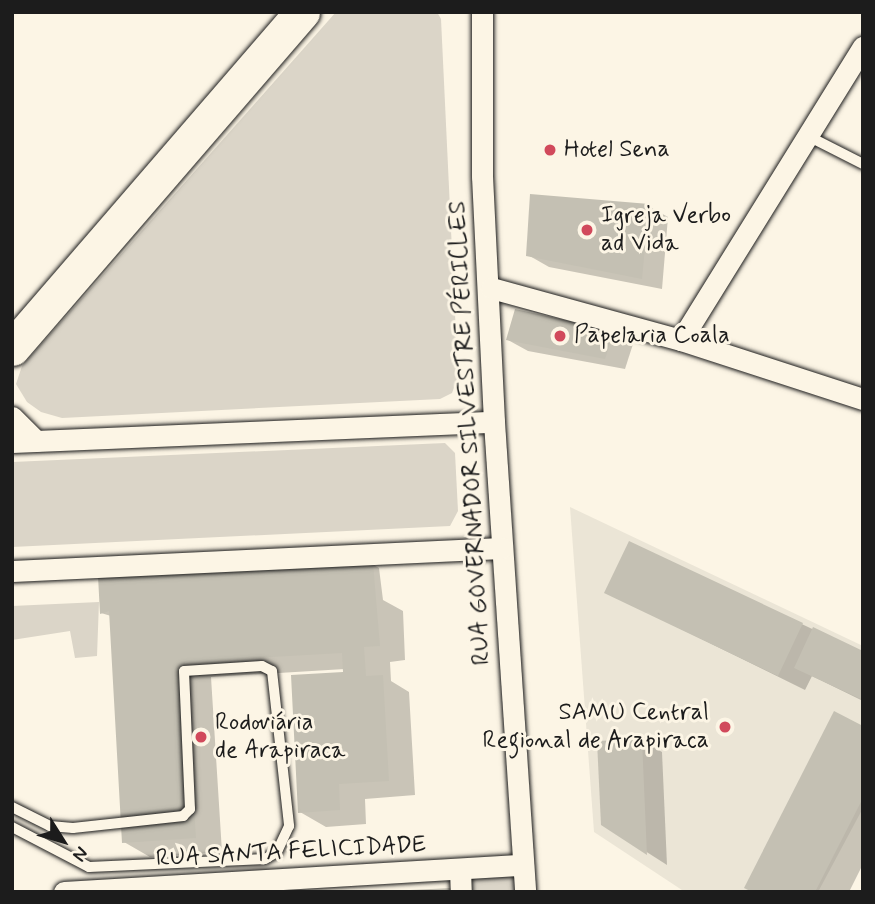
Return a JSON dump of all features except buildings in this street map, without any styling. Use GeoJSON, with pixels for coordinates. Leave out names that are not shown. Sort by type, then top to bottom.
{"type":"FeatureCollection","features":[{"type":"Feature","properties":{"kind":"main road"},"geometry":{"type":"LineString","coordinates":[[12,348],[302,12]]}},
{"type":"Feature","properties":{"kind":"street","name":"RUA GOVERNADOR SILVESTRE PÉRICLES"},"geometry":{"type":"LineString","coordinates":[[479,14],[482,176],[491,288],[494,422],[525,892]]}},
{"type":"Feature","properties":{"kind":"street"},"geometry":{"type":"LineString","coordinates":[[681,340],[863,47]]}},
{"type":"Feature","properties":{"kind":"street"},"geometry":{"type":"LineString","coordinates":[[491,288],[681,340],[863,399]]}},
{"type":"Feature","properties":{"kind":"street"},"geometry":{"type":"LineString","coordinates":[[12,418],[36,441]]}},
{"type":"Feature","properties":{"kind":"street"},"geometry":{"type":"LineString","coordinates":[[12,442],[494,422]]}},
{"type":"Feature","properties":{"kind":"street"},"geometry":{"type":"LineString","coordinates":[[12,571],[501,548]]}},
{"type":"Feature","properties":{"kind":"street","name":"RUA SANTA FELICIDADE"},"geometry":{"type":"LineString","coordinates":[[64,892],[206,888],[522,865]]}},
{"type":"Feature","properties":{"kind":"street"},"geometry":{"type":"LineString","coordinates":[[460,869],[461,892]]}},
{"type":"Feature","properties":{"kind":"lane"},"geometry":{"type":"LineString","coordinates":[[806,135],[863,164]]}},
{"type":"Feature","properties":{"kind":"lane"},"geometry":{"type":"LineString","coordinates":[[12,807],[50,826],[73,828],[183,816],[190,809],[184,671],[262,666],[272,671],[289,826],[271,856],[89,867],[12,827]]}},
{"type":"Feature","properties":{"kind":"shaded area"},"geometry":{"type":"Polygon","coordinates":[[[336,12],[437,12],[441,19],[458,377],[452,393],[440,399],[62,418],[41,412],[27,402],[16,384],[22,366],[336,12]]]}},
{"type":"Feature","properties":{"kind":"shaded area"},"geometry":{"type":"Polygon","coordinates":[[[445,443],[455,453],[458,511],[450,526],[12,547],[12,462],[445,443]]]}},
{"type":"Feature","properties":{"kind":"shaded area","name":"SAMU Central Regional de Arapiraca"},"geometry":{"type":"Polygon","coordinates":[[[570,507],[863,646],[863,808],[818,892],[685,892],[594,832],[570,507]]]}},
{"type":"Feature","properties":{"kind":"shaded area"},"geometry":{"type":"Polygon","coordinates":[[[99,602],[97,656],[75,658],[70,631],[12,640],[12,606],[99,602]]]}},
{"type":"Feature","properties":{"kind":"shaded area"},"geometry":{"type":"Polygon","coordinates":[[[522,865],[525,892],[461,892],[460,869],[522,865]]]}},
{"type":"Feature","properties":{"kind":"place","name":"Hotel Sena"},"geometry":{"type":"Point","coordinates":[550,150]}},
{"type":"Feature","properties":{"kind":"place","name":"Igreja Verbo ad Vida"},"geometry":{"type":"Point","coordinates":[587,230]}},
{"type":"Feature","properties":{"kind":"place","name":"Papelaria Coala"},"geometry":{"type":"Point","coordinates":[560,336]}},
{"type":"Feature","properties":{"kind":"place","name":"SAMU Central Regional de Arapiraca"},"geometry":{"type":"Point","coordinates":[725,727]}},
{"type":"Feature","properties":{"kind":"place","name":"Rodoviária de Arapiraca"},"geometry":{"type":"Point","coordinates":[201,737]}}]}
